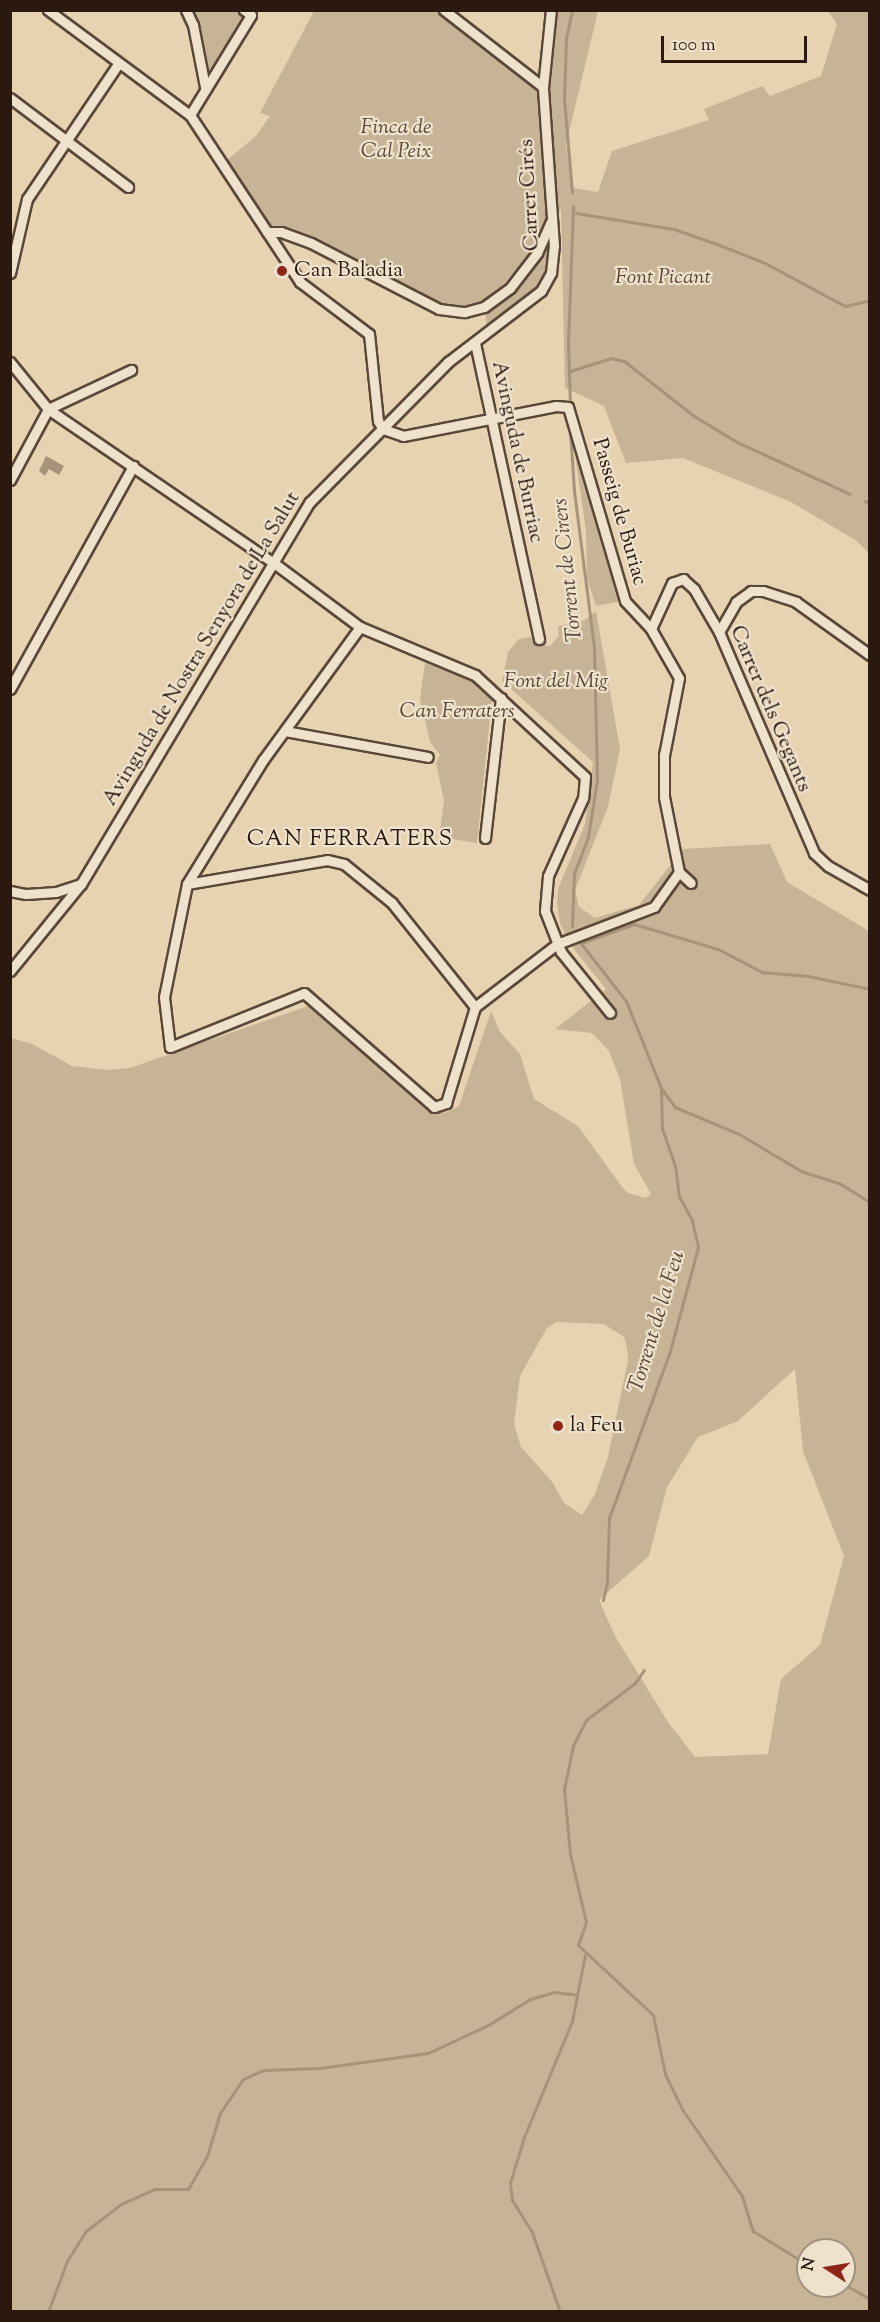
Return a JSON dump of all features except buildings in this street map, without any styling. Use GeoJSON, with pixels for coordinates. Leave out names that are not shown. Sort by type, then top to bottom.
{"type":"FeatureCollection","features":[{"type":"Feature","properties":{"kind":"street"},"geometry":{"type":"LineString","coordinates":[[48,10],[118,64],[190,115],[300,282],[369,334],[378,421],[383,429],[403,436],[490,418]]}},
{"type":"Feature","properties":{"kind":"street"},"geometry":{"type":"LineString","coordinates":[[186,10],[193,25],[205,87]]}},
{"type":"Feature","properties":{"kind":"street"},"geometry":{"type":"LineString","coordinates":[[190,115],[251,15],[244,10]]}},
{"type":"Feature","properties":{"kind":"street"},"geometry":{"type":"LineString","coordinates":[[444,10],[543,87]]}},
{"type":"Feature","properties":{"kind":"street","name":"Carrer Cirés"},"geometry":{"type":"LineString","coordinates":[[475,342],[541,291],[550,273],[552,220],[543,87],[551,10]]}},
{"type":"Feature","properties":{"kind":"street"},"geometry":{"type":"LineString","coordinates":[[10,273],[27,199],[118,64]]}},
{"type":"Feature","properties":{"kind":"street"},"geometry":{"type":"LineString","coordinates":[[10,98],[128,187]]}},
{"type":"Feature","properties":{"kind":"street"},"geometry":{"type":"LineString","coordinates":[[267,232],[281,232],[311,243],[439,309],[465,312],[484,307],[510,288],[537,253],[552,220]]}},
{"type":"Feature","properties":{"kind":"street","name":"Avinguda de Burriac"},"geometry":{"type":"LineString","coordinates":[[475,342],[539,639]]}},
{"type":"Feature","properties":{"kind":"street","name":"Avinguda de Nostra Senyora de La Salut"},"geometry":{"type":"LineString","coordinates":[[10,971],[81,884],[310,502],[448,362],[475,342]]}},
{"type":"Feature","properties":{"kind":"street"},"geometry":{"type":"LineString","coordinates":[[10,362],[48,409],[274,563],[360,627],[475,675],[585,777],[583,798],[548,876],[545,911],[556,944],[584,984],[610,1013]]}},
{"type":"Feature","properties":{"kind":"street"},"geometry":{"type":"LineString","coordinates":[[10,480],[48,409],[131,370]]}},
{"type":"Feature","properties":{"kind":"street","name":"Passeig de Buriac"},"geometry":{"type":"LineString","coordinates":[[490,418],[556,406],[568,407],[577,429],[625,602],[651,629],[679,678],[664,755],[664,796],[679,872]]}},
{"type":"Feature","properties":{"kind":"street"},"geometry":{"type":"LineString","coordinates":[[11,688],[133,466]]}},
{"type":"Feature","properties":{"kind":"street","name":"Carrer dels Gegants"},"geometry":{"type":"LineString","coordinates":[[651,629],[672,583],[684,579],[694,590],[719,632],[810,846],[828,866],[870,890]]}},
{"type":"Feature","properties":{"kind":"street"},"geometry":{"type":"LineString","coordinates":[[719,632],[735,602],[751,591],[763,591],[796,602],[870,655]]}},
{"type":"Feature","properties":{"kind":"street"},"geometry":{"type":"LineString","coordinates":[[360,627],[263,760],[187,884],[164,997],[170,1047],[304,993],[434,1107],[446,1103],[475,1007],[556,944],[654,907],[679,872],[691,883]]}},
{"type":"Feature","properties":{"kind":"street"},"geometry":{"type":"LineString","coordinates":[[485,838],[501,698]]}},
{"type":"Feature","properties":{"kind":"street"},"geometry":{"type":"LineString","coordinates":[[285,731],[428,757]]}},
{"type":"Feature","properties":{"kind":"street"},"geometry":{"type":"LineString","coordinates":[[187,884],[327,860],[344,864],[392,903],[475,1007]]}},
{"type":"Feature","properties":{"kind":"street"},"geometry":{"type":"LineString","coordinates":[[10,891],[26,894],[56,892],[81,884]]}},
{"type":"Feature","properties":{"kind":"green space"},"geometry":{"type":"Polygon","coordinates":[[[191,11],[238,11],[244,19],[210,75],[205,74],[197,23],[191,11]]]}},
{"type":"Feature","properties":{"kind":"green space","name":"Finca de Cal Peix"},"geometry":{"type":"Polygon","coordinates":[[[314,11],[436,11],[538,89],[548,218],[532,252],[500,288],[481,302],[466,307],[439,304],[284,226],[268,226],[226,161],[256,136],[270,116],[260,113],[314,11]]]}},
{"type":"Feature","properties":{"kind":"green space","name":"Font Picant"},"geometry":{"type":"Polygon","coordinates":[[[553,11],[598,11],[566,145],[573,188],[598,192],[612,151],[709,120],[704,109],[762,86],[770,96],[821,76],[837,24],[828,11],[869,11],[869,554],[857,541],[791,502],[683,458],[626,463],[604,406],[565,388],[561,209],[553,218],[545,84],[553,11]]]}},
{"type":"Feature","properties":{"kind":"green space"},"geometry":{"type":"Polygon","coordinates":[[[550,230],[548,272],[538,291],[488,331],[484,309],[511,289],[550,230]]]}},
{"type":"Feature","properties":{"kind":"green space"},"geometry":{"type":"Polygon","coordinates":[[[570,419],[622,601],[596,606],[587,579],[586,531],[570,419]]]}},
{"type":"Feature","properties":{"kind":"green space","name":"Font del Mig"},"geometry":{"type":"Polygon","coordinates":[[[596,611],[620,749],[608,807],[575,890],[579,907],[595,918],[639,905],[683,849],[770,844],[787,882],[869,931],[869,2311],[11,2312],[11,1038],[32,1044],[72,1066],[107,1070],[130,1068],[308,1006],[426,1106],[433,1103],[445,1113],[459,1106],[491,1011],[500,1032],[520,1054],[534,1099],[578,1126],[622,1187],[628,1193],[646,1198],[651,1194],[634,1164],[620,1079],[609,1051],[592,1033],[555,1029],[606,989],[576,952],[560,924],[557,903],[558,889],[585,824],[593,762],[502,681],[508,652],[519,639],[530,637],[539,646],[550,646],[559,636],[558,626],[583,621],[596,611]],[[556,1322],[547,1328],[520,1376],[514,1424],[521,1447],[553,1483],[564,1503],[582,1515],[595,1494],[608,1457],[628,1360],[624,1337],[604,1324],[556,1322]],[[795,1369],[738,1421],[698,1437],[667,1487],[649,1556],[599,1600],[615,1636],[668,1722],[695,1757],[768,1754],[781,1679],[820,1645],[844,1556],[803,1451],[795,1369]]]}},
{"type":"Feature","properties":{"kind":"green space","name":"Can Ferraters"},"geometry":{"type":"Polygon","coordinates":[[[425,663],[472,680],[492,699],[477,843],[439,837],[444,801],[436,763],[440,755],[430,742],[420,699],[425,663]]]}},
{"type":"Feature","properties":{"kind":"shaded area"},"geometry":{"type":"Polygon","coordinates":[[[46,456],[64,466],[59,475],[49,469],[45,476],[39,471],[46,456]]]}},
{"type":"Feature","properties":{"kind":"waterway","name":"Torrent de Cirers"},"geometry":{"type":"LineString","coordinates":[[572,10],[566,39],[564,99],[572,193]]}},
{"type":"Feature","properties":{"kind":"waterway","name":"Torrent de Cirers"},"geometry":{"type":"LineString","coordinates":[[570,405],[568,343],[573,206]]}},
{"type":"Feature","properties":{"kind":"waterway"},"geometry":{"type":"LineString","coordinates":[[576,213],[674,229],[765,263],[845,306],[870,300]]}},
{"type":"Feature","properties":{"kind":"waterway"},"geometry":{"type":"LineString","coordinates":[[570,371],[611,358],[624,361],[694,416],[737,442],[850,494]]}},
{"type":"Feature","properties":{"kind":"waterway","name":"Torrent de Cirers"},"geometry":{"type":"LineString","coordinates":[[570,430],[574,491],[594,648],[597,780],[588,837],[574,873],[572,926]]}},
{"type":"Feature","properties":{"kind":"waterway"},"geometry":{"type":"LineString","coordinates":[[865,501],[870,503]]}},
{"type":"Feature","properties":{"kind":"waterway"},"geometry":{"type":"LineString","coordinates":[[581,943],[634,924],[718,949],[762,972],[808,976],[870,989]]}},
{"type":"Feature","properties":{"kind":"waterway"},"geometry":{"type":"LineString","coordinates":[[579,941],[626,1001],[661,1088],[675,1107],[739,1134],[801,1171],[839,1183],[870,1202]]}},
{"type":"Feature","properties":{"kind":"waterway","name":"Torrent de la Feu"},"geometry":{"type":"LineString","coordinates":[[603,1600],[607,1582],[609,1518],[670,1351],[698,1247],[692,1220],[679,1197],[675,1166],[662,1129],[661,1088]]}},
{"type":"Feature","properties":{"kind":"waterway"},"geometry":{"type":"LineString","coordinates":[[644,1670],[635,1683],[586,1720],[573,1746],[564,1789],[570,1854],[586,1922],[578,1945],[653,2015],[665,2074],[682,2109],[742,2196],[753,2231],[796,2258]]}},
{"type":"Feature","properties":{"kind":"waterway"},"geometry":{"type":"LineString","coordinates":[[560,2312],[532,2232],[512,2200],[510,2183],[524,2137],[572,2021],[585,1955]]}},
{"type":"Feature","properties":{"kind":"waterway"},"geometry":{"type":"LineString","coordinates":[[48,2312],[67,2261],[86,2231],[121,2204],[154,2189],[188,2189],[207,2156],[220,2113],[243,2079],[263,2070],[320,2068],[428,2053],[488,2025],[530,1999],[554,1992],[577,1995]]}},
{"type":"Feature","properties":{"kind":"waterway"},"geometry":{"type":"LineString","coordinates":[[856,2291],[870,2299]]}},
{"type":"Feature","properties":{"kind":"place","name":"Can Baladia"},"geometry":{"type":"Point","coordinates":[282,271]}},
{"type":"Feature","properties":{"kind":"place","name":"la Feu"},"geometry":{"type":"Point","coordinates":[558,1426]}},
{"type":"Feature","properties":{"kind":"district","name":"CAN FERRATERS"},"geometry":{"type":"Point","coordinates":[350,841]}}]}
